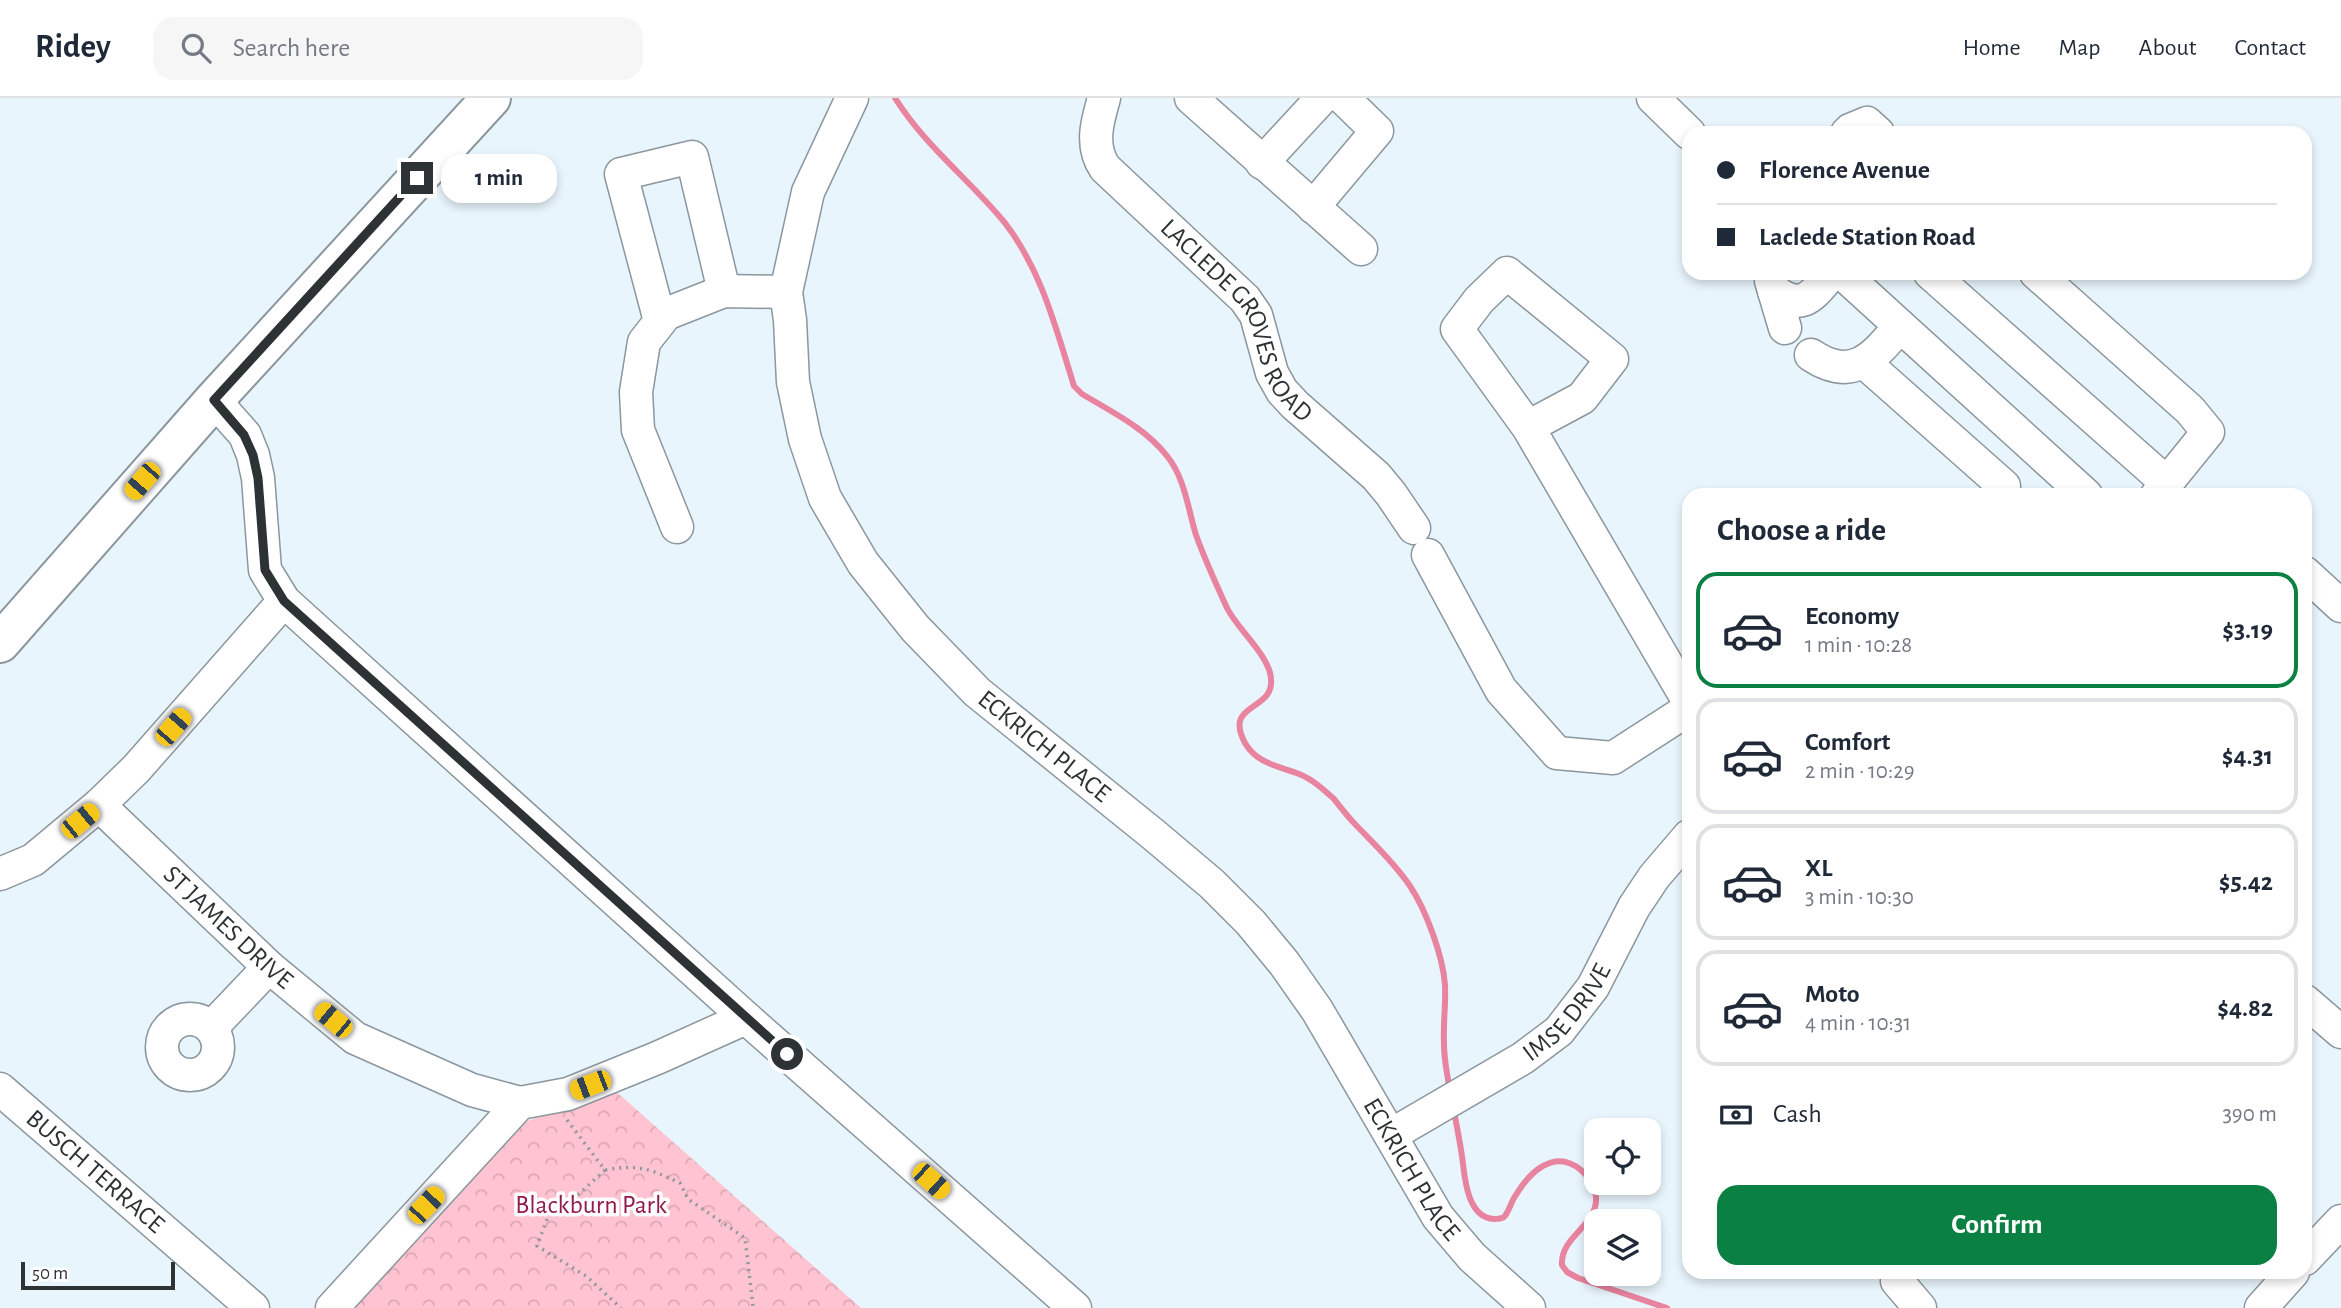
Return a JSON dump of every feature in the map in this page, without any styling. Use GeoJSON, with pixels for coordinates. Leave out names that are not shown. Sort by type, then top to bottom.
{"type":"FeatureCollection","features":[{"type":"Feature","properties":{"kind":"main road"},"geometry":{"type":"LineString","coordinates":[[0,643],[214,400],[491,98]]}},
{"type":"Feature","properties":{"kind":"street","name":"ECKRICH PLACE"},"geometry":{"type":"LineString","coordinates":[[852,98],[807,192],[786,292],[793,382],[805,439],[825,498],[863,563],[915,628],[977,692],[1154,835],[1212,884],[1251,923],[1284,963],[1317,1010],[1438,1217],[1472,1257],[1529,1308]]}},
{"type":"Feature","properties":{"kind":"street","name":"LACLEDE GROVES ROAD"},"geometry":{"type":"LineString","coordinates":[[1104,98],[1097,120],[1095,147],[1098,158],[1105,168],[1245,299],[1256,315],[1272,373],[1282,391],[1391,494],[1421,541],[1501,690],[1557,753],[1613,758],[1682,714]]}},
{"type":"Feature","properties":{"kind":"street"},"geometry":{"type":"LineString","coordinates":[[1191,98],[1361,249]]}},
{"type":"Feature","properties":{"kind":"street"},"geometry":{"type":"LineString","coordinates":[[1262,163],[1322,98]]}},
{"type":"Feature","properties":{"kind":"street"},"geometry":{"type":"LineString","coordinates":[[1312,207],[1377,131],[1343,98]]}},
{"type":"Feature","properties":{"kind":"street"},"geometry":{"type":"LineString","coordinates":[[1653,98],[1682,126]]}},
{"type":"Feature","properties":{"kind":"street"},"geometry":{"type":"LineString","coordinates":[[660,321],[621,174],[692,157],[724,291]]}},
{"type":"Feature","properties":{"kind":"street"},"geometry":{"type":"LineString","coordinates":[[1528,427],[1582,398],[1612,359],[1507,273],[1479,300],[1457,329],[1528,427],[1682,690]]}},
{"type":"Feature","properties":{"kind":"street"},"geometry":{"type":"LineString","coordinates":[[1771,282],[1786,300],[1797,302],[1807,299],[1825,280]]}},
{"type":"Feature","properties":{"kind":"street"},"geometry":{"type":"LineString","coordinates":[[1850,280],[2078,488]]}},
{"type":"Feature","properties":{"kind":"street"},"geometry":{"type":"LineString","coordinates":[[1938,280],[2161,488]]}},
{"type":"Feature","properties":{"kind":"street"},"geometry":{"type":"LineString","coordinates":[[2044,280],[2190,410],[2208,432],[2163,488]]}},
{"type":"Feature","properties":{"kind":"street"},"geometry":{"type":"LineString","coordinates":[[1771,282],[1785,328]]}},
{"type":"Feature","properties":{"kind":"street"},"geometry":{"type":"LineString","coordinates":[[677,527],[638,430],[636,392],[644,342],[666,314],[724,291],[786,292]]}},
{"type":"Feature","properties":{"kind":"street"},"geometry":{"type":"LineString","coordinates":[[1811,355],[1835,367],[1864,362],[1877,354],[1900,326]]}},
{"type":"Feature","properties":{"kind":"street"},"geometry":{"type":"LineString","coordinates":[[1864,362],[1997,488]]}},
{"type":"Feature","properties":{"kind":"street"},"geometry":{"type":"LineString","coordinates":[[214,400],[244,435],[253,455],[258,478],[265,570],[284,601],[746,1017],[1075,1308]]}},
{"type":"Feature","properties":{"kind":"street"},"geometry":{"type":"LineString","coordinates":[[2003,488],[2038,451]]}},
{"type":"Feature","properties":{"kind":"street"},"geometry":{"type":"LineString","coordinates":[[2312,580],[2341,606]]}},
{"type":"Feature","properties":{"kind":"street"},"geometry":{"type":"LineString","coordinates":[[0,874],[33,860],[99,805],[136,769],[284,601]]}},
{"type":"Feature","properties":{"kind":"street","name":"ST JAMES DRIVE"},"geometry":{"type":"LineString","coordinates":[[99,805],[270,967],[355,1038],[465,1087],[520,1103]]}},
{"type":"Feature","properties":{"kind":"street","name":"IMSE DRIVE"},"geometry":{"type":"LineString","coordinates":[[1391,1135],[1523,1058],[1559,1031],[1593,987],[1634,907],[1654,877],[1682,844]]}},
{"type":"Feature","properties":{"kind":"street"},"geometry":{"type":"LineString","coordinates":[[211,1028],[270,967]]}},
{"type":"Feature","properties":{"kind":"street"},"geometry":{"type":"LineString","coordinates":[[2312,1007],[2341,1032]]}},
{"type":"Feature","properties":{"kind":"street"},"geometry":{"type":"LineString","coordinates":[[332,1308],[520,1103],[568,1094],[657,1059],[746,1017]]}},
{"type":"Feature","properties":{"kind":"street","name":"BUSCH TERRACE"},"geometry":{"type":"LineString","coordinates":[[0,1089],[253,1308]]}},
{"type":"Feature","properties":{"kind":"street"},"geometry":{"type":"LineString","coordinates":[[2312,1252],[2341,1221]]}},
{"type":"Feature","properties":{"kind":"street"},"geometry":{"type":"LineString","coordinates":[[1897,1279],[1920,1308]]}},
{"type":"Feature","properties":{"kind":"street"},"geometry":{"type":"LineString","coordinates":[[2260,1308],[2287,1279]]}},
{"type":"Feature","properties":{"kind":"path"},"geometry":{"type":"LineString","coordinates":[[553,1097],[605,1170]]}},
{"type":"Feature","properties":{"kind":"path"},"geometry":{"type":"LineString","coordinates":[[621,1308],[586,1276],[537,1246],[549,1214],[569,1203],[605,1170],[626,1166],[648,1169],[680,1183],[688,1199],[745,1238],[753,1306],[756,1308]]}},
{"type":"Feature","properties":{"kind":"green space","name":"Blackburn Park"},"geometry":{"type":"Polygon","coordinates":[[[612,1088],[861,1308],[343,1308],[510,1128],[612,1088]]]}},
{"type":"Feature","properties":{"kind":"waterway"},"geometry":{"type":"LineString","coordinates":[[895,98],[920,132],[991,207],[1018,241],[1047,301],[1074,386],[1082,394],[1149,437],[1167,456],[1178,474],[1199,544],[1227,608],[1260,652],[1269,670],[1270,690],[1244,713],[1240,720],[1240,730],[1245,743],[1262,760],[1304,776],[1333,798],[1397,869],[1416,896],[1433,934],[1444,973],[1444,1049],[1450,1090]]}},
{"type":"Feature","properties":{"kind":"waterway"},"geometry":{"type":"LineString","coordinates":[[1454,1111],[1467,1189],[1479,1213],[1494,1219],[1503,1218],[1526,1180],[1542,1166],[1561,1161],[1571,1164],[1589,1178],[1596,1197],[1591,1216],[1567,1246],[1562,1265],[1567,1272],[1578,1278],[1667,1308]]}},
{"type":"Feature","properties":{"kind":"route"},"geometry":{"type":"LineString","coordinates":[[417,178],[214,400],[244,435],[253,455],[258,478],[265,570],[284,601],[787,1054]]}}]}
